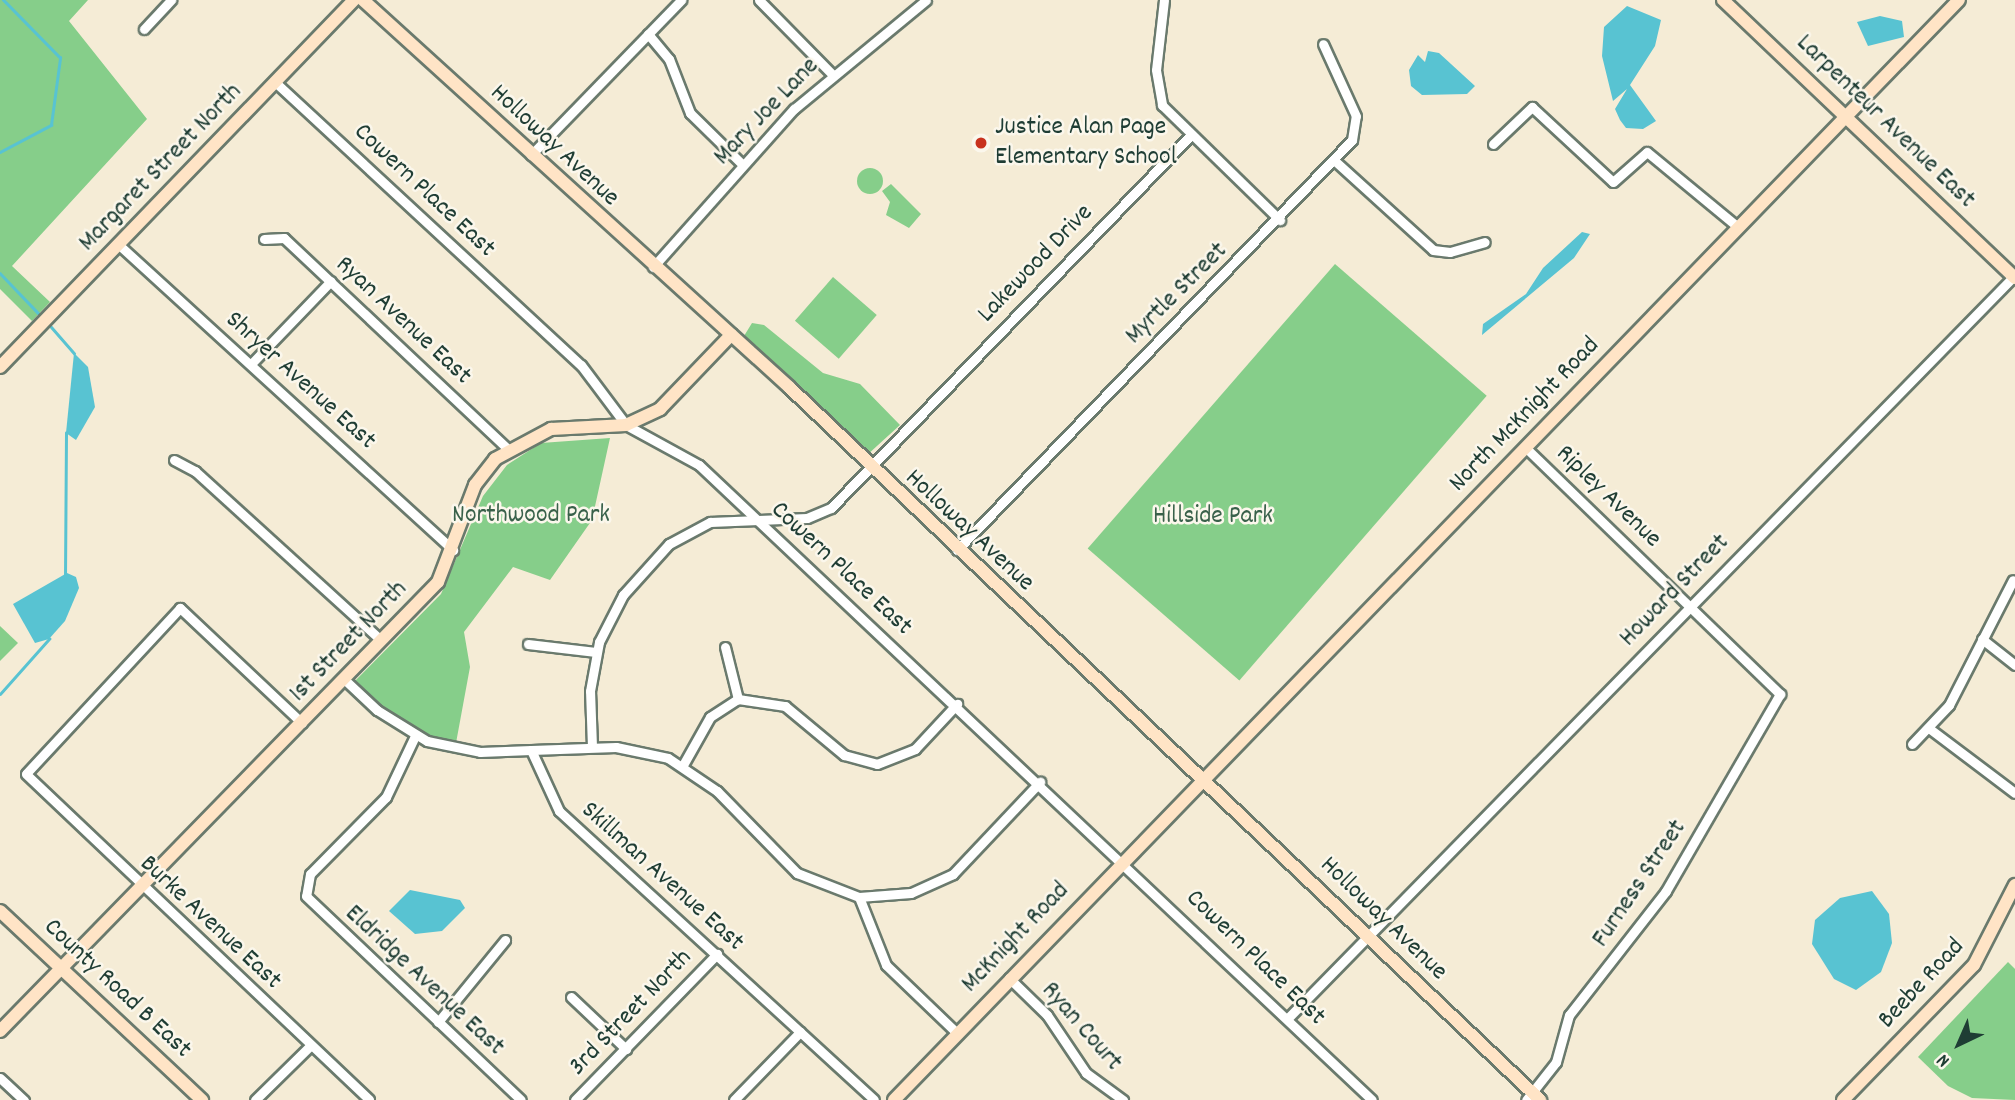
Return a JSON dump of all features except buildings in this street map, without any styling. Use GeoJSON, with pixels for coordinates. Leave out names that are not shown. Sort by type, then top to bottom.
{"type":"FeatureCollection","features":[{"type":"Feature","properties":{"kind":"street"},"geometry":{"type":"LineString","coordinates":[[144,29],[171,0]]}},
{"type":"Feature","properties":{"kind":"street","name":"Margaret Street North"},"geometry":{"type":"LineString","coordinates":[[0,367],[354,0]]}},
{"type":"Feature","properties":{"kind":"street","name":"Holloway Avenue"},"geometry":{"type":"LineString","coordinates":[[363,0],[653,268],[731,335],[867,467],[1202,777],[1369,936],[1533,1098]]}},
{"type":"Feature","properties":{"kind":"street"},"geometry":{"type":"LineString","coordinates":[[531,155],[681,0]]}},
{"type":"Feature","properties":{"kind":"street"},"geometry":{"type":"LineString","coordinates":[[759,0],[832,74]]}},
{"type":"Feature","properties":{"kind":"street","name":"Mary Joe Lane"},"geometry":{"type":"LineString","coordinates":[[653,268],[743,165],[832,74],[926,0]]}},
{"type":"Feature","properties":{"kind":"street"},"geometry":{"type":"LineString","coordinates":[[1164,0],[1156,84],[1165,111],[1280,219]]}},
{"type":"Feature","properties":{"kind":"street","name":"Larpenteur Avenue East"},"geometry":{"type":"LineString","coordinates":[[1723,0],[2014,277]]}},
{"type":"Feature","properties":{"kind":"street","name":"North McKnight Road"},"geometry":{"type":"LineString","coordinates":[[1123,859],[1526,448],[1959,0]]}},
{"type":"Feature","properties":{"kind":"street"},"geometry":{"type":"LineString","coordinates":[[648,34],[669,59],[690,113],[743,165]]}},
{"type":"Feature","properties":{"kind":"street","name":"Myrtle Street"},"geometry":{"type":"LineString","coordinates":[[957,550],[1335,161],[1357,124],[1323,44]]}},
{"type":"Feature","properties":{"kind":"street","name":"Cowern Place East"},"geometry":{"type":"LineString","coordinates":[[275,82],[581,365],[626,425],[699,465],[1123,859],[1372,1100]]}},
{"type":"Feature","properties":{"kind":"street"},"geometry":{"type":"LineString","coordinates":[[1493,144],[1532,107],[1613,182],[1647,152],[1738,227]]}},
{"type":"Feature","properties":{"kind":"street","name":"Lakewood Drive"},"geometry":{"type":"LineString","coordinates":[[596,652],[623,595],[679,535],[709,522],[759,521],[824,512],[1190,136]]}},
{"type":"Feature","properties":{"kind":"street"},"geometry":{"type":"LineString","coordinates":[[1335,161],[1433,250],[1450,253],[1485,242]]}},
{"type":"Feature","properties":{"kind":"street","name":"Ryan Avenue East"},"geometry":{"type":"LineString","coordinates":[[264,239],[284,239],[508,449]]}},
{"type":"Feature","properties":{"kind":"street","name":"Shryer Avenue East"},"geometry":{"type":"LineString","coordinates":[[118,244],[453,550]]}},
{"type":"Feature","properties":{"kind":"street","name":"Howard Street"},"geometry":{"type":"LineString","coordinates":[[1287,1019],[2014,277]]}},
{"type":"Feature","properties":{"kind":"street"},"geometry":{"type":"LineString","coordinates":[[251,363],[331,281]]}},
{"type":"Feature","properties":{"kind":"street","name":"1st Street North"},"geometry":{"type":"LineString","coordinates":[[0,1031],[438,582],[453,550],[475,485],[508,449],[551,429],[626,425],[671,400],[731,335]]}},
{"type":"Feature","properties":{"kind":"street","name":"Ripley Avenue"},"geometry":{"type":"LineString","coordinates":[[1526,448],[1780,694]]}},
{"type":"Feature","properties":{"kind":"street"},"geometry":{"type":"LineString","coordinates":[[174,460],[195,471],[381,640]]}},
{"type":"Feature","properties":{"kind":"street"},"geometry":{"type":"LineString","coordinates":[[1912,744],[1930,729],[1949,705],[2013,580]]}},
{"type":"Feature","properties":{"kind":"street","name":"Burke Avenue East"},"geometry":{"type":"LineString","coordinates":[[302,723],[180,608],[26,775],[141,888],[369,1100]]}},
{"type":"Feature","properties":{"kind":"street"},"geometry":{"type":"LineString","coordinates":[[1982,639],[2015,665]]}},
{"type":"Feature","properties":{"kind":"street"},"geometry":{"type":"LineString","coordinates":[[528,644],[596,652],[592,747]]}},
{"type":"Feature","properties":{"kind":"street"},"geometry":{"type":"LineString","coordinates":[[725,647],[738,699]]}},
{"type":"Feature","properties":{"kind":"street"},"geometry":{"type":"LineString","coordinates":[[345,680],[415,736],[462,751],[633,748],[683,765],[717,791],[797,873],[859,897],[911,893],[953,874],[1040,782]]}},
{"type":"Feature","properties":{"kind":"street","name":"Furness Street"},"geometry":{"type":"LineString","coordinates":[[1533,1098],[1556,1062],[1569,1015],[1666,891],[1780,694]]}},
{"type":"Feature","properties":{"kind":"street"},"geometry":{"type":"LineString","coordinates":[[683,765],[710,717],[738,699],[785,706],[844,755],[877,764],[915,749],[957,704]]}},
{"type":"Feature","properties":{"kind":"street"},"geometry":{"type":"LineString","coordinates":[[1930,729],[2015,793]]}},
{"type":"Feature","properties":{"kind":"street","name":"Eldridge Avenue East"},"geometry":{"type":"LineString","coordinates":[[415,736],[386,797],[310,874],[304,889],[313,906],[521,1100]]}},
{"type":"Feature","properties":{"kind":"street","name":"Skillman Avenue East"},"geometry":{"type":"LineString","coordinates":[[531,750],[559,811],[874,1100]]}},
{"type":"Feature","properties":{"kind":"street","name":"McKnight Road"},"geometry":{"type":"LineString","coordinates":[[894,1100],[1123,859]]}},
{"type":"Feature","properties":{"kind":"street","name":"Beebe Road"},"geometry":{"type":"LineString","coordinates":[[1843,1100],[1974,965],[2015,886]]}},
{"type":"Feature","properties":{"kind":"street"},"geometry":{"type":"LineString","coordinates":[[859,897],[886,965],[958,1034]]}},
{"type":"Feature","properties":{"kind":"street","name":"County Road B East"},"geometry":{"type":"LineString","coordinates":[[0,911],[202,1100]]}},
{"type":"Feature","properties":{"kind":"street"},"geometry":{"type":"LineString","coordinates":[[438,1022],[505,940]]}},
{"type":"Feature","properties":{"kind":"street","name":"3rd Street North"},"geometry":{"type":"LineString","coordinates":[[575,1100],[717,954]]}},
{"type":"Feature","properties":{"kind":"street","name":"Ryan Court"},"geometry":{"type":"LineString","coordinates":[[1009,978],[1047,1015],[1086,1073],[1123,1100]]}},
{"type":"Feature","properties":{"kind":"street"},"geometry":{"type":"LineString","coordinates":[[571,997],[626,1049]]}},
{"type":"Feature","properties":{"kind":"street"},"geometry":{"type":"LineString","coordinates":[[734,1100],[800,1032]]}},
{"type":"Feature","properties":{"kind":"street"},"geometry":{"type":"LineString","coordinates":[[255,1100],[310,1046]]}},
{"type":"Feature","properties":{"kind":"street"},"geometry":{"type":"LineString","coordinates":[[0,1077],[24,1100]]}},
{"type":"Feature","properties":{"kind":"green space"},"geometry":{"type":"Polygon","coordinates":[[[0,0],[88,0],[69,21],[147,119],[12,266],[50,302],[32,321],[0,289],[0,0]]]}},
{"type":"Feature","properties":{"kind":"green space"},"geometry":{"type":"Polygon","coordinates":[[[870,168],[879,172],[883,181],[879,190],[870,194],[861,190],[857,181],[861,172],[870,168]]]}},
{"type":"Feature","properties":{"kind":"green space"},"geometry":{"type":"Polygon","coordinates":[[[891,184],[921,214],[909,228],[886,215],[890,202],[882,191],[891,184]]]}},
{"type":"Feature","properties":{"kind":"green space","name":"Hillside Park"},"geometry":{"type":"Polygon","coordinates":[[[1335,264],[1487,396],[1239,680],[1088,549],[1335,264]]]}},
{"type":"Feature","properties":{"kind":"green space"},"geometry":{"type":"Polygon","coordinates":[[[833,277],[877,315],[839,359],[795,321],[833,277]]]}},
{"type":"Feature","properties":{"kind":"green space"},"geometry":{"type":"Polygon","coordinates":[[[752,323],[764,325],[823,373],[860,384],[900,425],[866,456],[744,336],[752,323]]]}},
{"type":"Feature","properties":{"kind":"green space","name":"Northwood Park"},"geometry":{"type":"Polygon","coordinates":[[[610,438],[592,520],[550,580],[513,567],[464,632],[470,667],[456,743],[427,737],[380,710],[352,684],[441,594],[483,496],[507,465],[541,443],[610,438]]]}},
{"type":"Feature","properties":{"kind":"green space"},"geometry":{"type":"Polygon","coordinates":[[[0,626],[18,643],[0,661],[0,626]]]}},
{"type":"Feature","properties":{"kind":"green space"},"geometry":{"type":"Polygon","coordinates":[[[2008,962],[2015,969],[2015,1100],[1972,1098],[1948,1086],[1918,1057],[2008,962]]]}},
{"type":"Feature","properties":{"kind":"water"},"geometry":{"type":"Polygon","coordinates":[[[1627,6],[1661,20],[1655,46],[1630,85],[1656,121],[1643,129],[1626,128],[1620,120],[1615,109],[1627,89],[1613,101],[1602,56],[1604,27],[1627,6]]]}},
{"type":"Feature","properties":{"kind":"water"},"geometry":{"type":"Polygon","coordinates":[[[1880,16],[1902,21],[1904,37],[1868,46],[1857,22],[1880,16]]]}},
{"type":"Feature","properties":{"kind":"water"},"geometry":{"type":"Polygon","coordinates":[[[1428,51],[1439,53],[1475,86],[1467,94],[1422,95],[1411,86],[1409,70],[1418,55],[1425,62],[1428,51]]]}},
{"type":"Feature","properties":{"kind":"water"},"geometry":{"type":"Polygon","coordinates":[[[1582,232],[1590,234],[1574,258],[1482,335],[1483,324],[1526,294],[1543,268],[1582,232]]]}},
{"type":"Feature","properties":{"kind":"water"},"geometry":{"type":"Polygon","coordinates":[[[74,353],[88,367],[95,407],[76,440],[66,433],[74,353]]]}},
{"type":"Feature","properties":{"kind":"water"},"geometry":{"type":"Polygon","coordinates":[[[67,573],[76,577],[79,588],[65,621],[49,639],[35,643],[13,604],[67,573]]]}},
{"type":"Feature","properties":{"kind":"water"},"geometry":{"type":"Polygon","coordinates":[[[410,890],[460,900],[465,908],[442,931],[415,934],[389,911],[410,890]]]}},
{"type":"Feature","properties":{"kind":"water"},"geometry":{"type":"Polygon","coordinates":[[[1872,891],[1889,914],[1892,943],[1881,972],[1856,990],[1834,979],[1812,944],[1815,920],[1840,898],[1872,891]]]}},
{"type":"Feature","properties":{"kind":"waterway"},"geometry":{"type":"LineString","coordinates":[[0,152],[51,125],[60,58],[3,0]]}},
{"type":"Feature","properties":{"kind":"waterway"},"geometry":{"type":"LineString","coordinates":[[0,273],[43,318]]}},
{"type":"Feature","properties":{"kind":"waterway"},"geometry":{"type":"LineString","coordinates":[[48,323],[74,353]]}},
{"type":"Feature","properties":{"kind":"waterway"},"geometry":{"type":"LineString","coordinates":[[65,577],[66,433]]}},
{"type":"Feature","properties":{"kind":"waterway"},"geometry":{"type":"LineString","coordinates":[[0,694],[49,639]]}},
{"type":"Feature","properties":{"kind":"place","name":"Justice Alan Page Elementary School"},"geometry":{"type":"Point","coordinates":[981,143]}}]}
